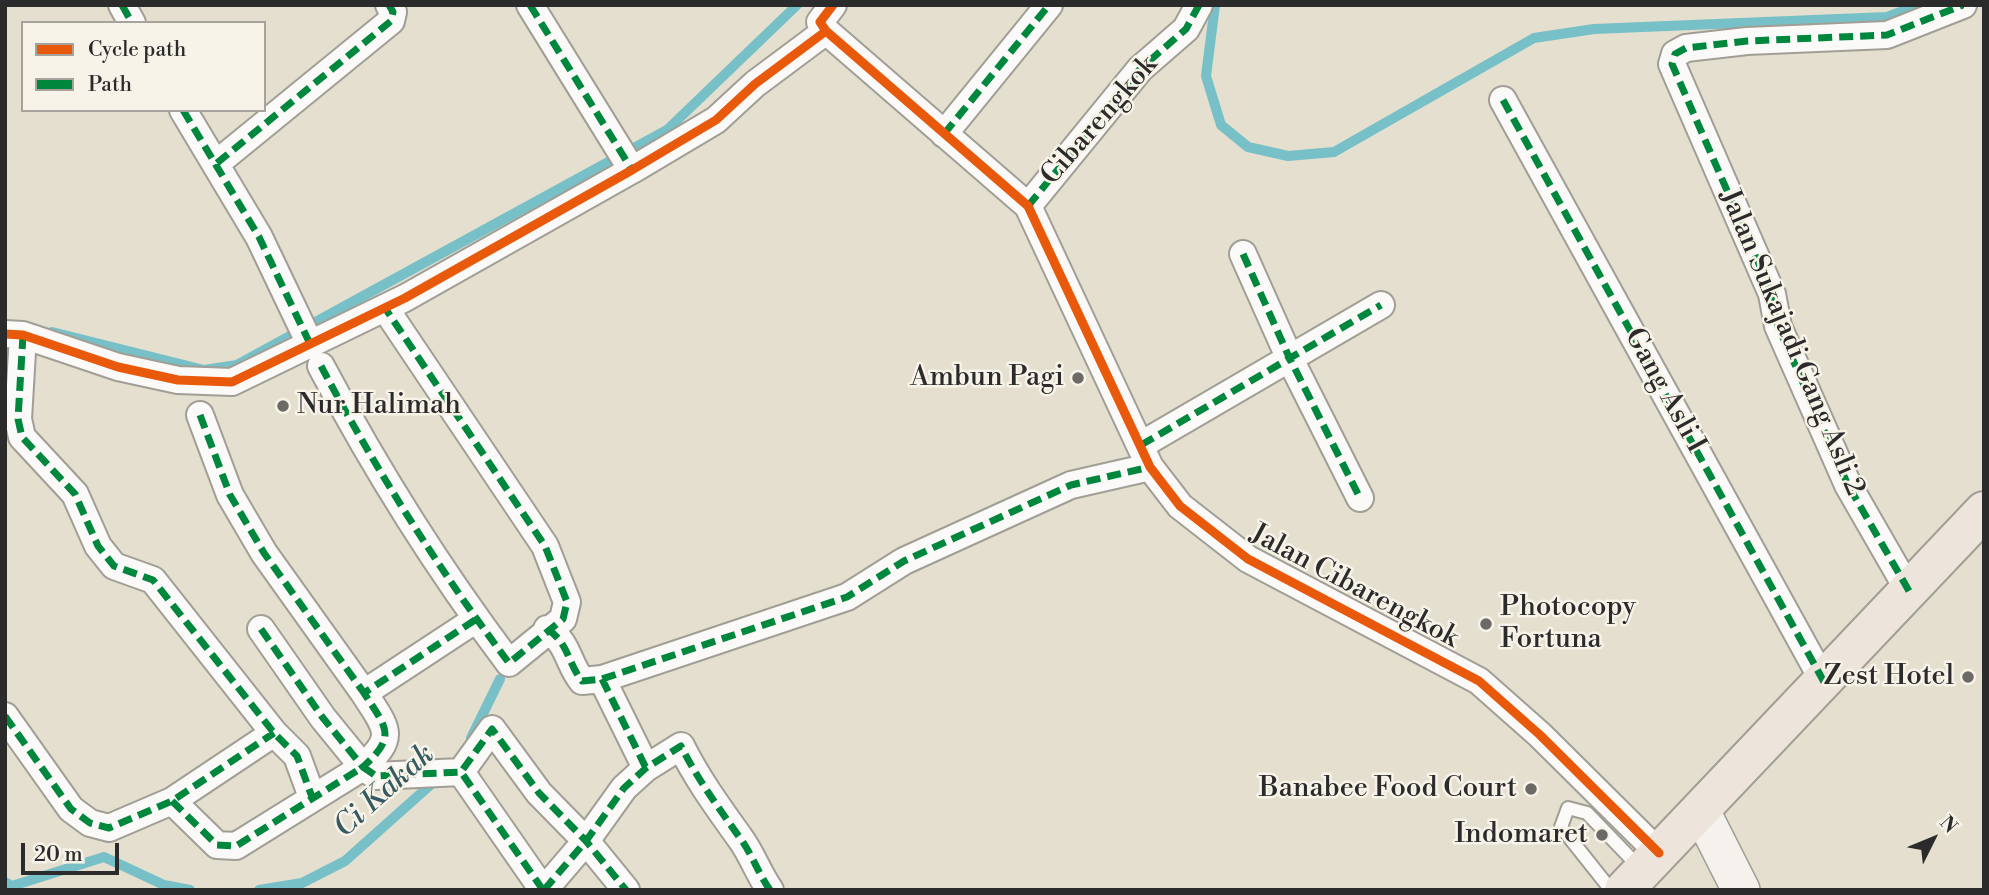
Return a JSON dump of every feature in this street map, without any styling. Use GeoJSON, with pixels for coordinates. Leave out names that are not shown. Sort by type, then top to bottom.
{"type":"FeatureCollection","features":[{"type":"Feature","properties":{"kind":"main road"},"geometry":{"type":"LineString","coordinates":[[1642,871],[1984,511]]}},
{"type":"Feature","properties":{"kind":"main road"},"geometry":{"type":"LineString","coordinates":[[1701,811],[1741,890]]}},
{"type":"Feature","properties":{"kind":"street"},"geometry":{"type":"LineString","coordinates":[[122,5],[131,21]]}},
{"type":"Feature","properties":{"kind":"street"},"geometry":{"type":"LineString","coordinates":[[217,163],[391,21],[393,12],[389,5]]}},
{"type":"Feature","properties":{"kind":"street"},"geometry":{"type":"LineString","coordinates":[[530,5],[625,158]]}},
{"type":"Feature","properties":{"kind":"street"},"geometry":{"type":"LineString","coordinates":[[833,5],[820,22],[826,31],[1028,206]]}},
{"type":"Feature","properties":{"kind":"street"},"geometry":{"type":"LineString","coordinates":[[944,134],[1049,5]]}},
{"type":"Feature","properties":{"kind":"street","name":"Cibarengkok"},"geometry":{"type":"LineString","coordinates":[[1028,206],[1140,69],[1186,29],[1199,5]]}},
{"type":"Feature","properties":{"kind":"street","name":"Jalan Sukajadi Gang Asli 2"},"geometry":{"type":"LineString","coordinates":[[1909,591],[1848,485],[1778,326],[1772,293],[1672,64],[1675,54],[1686,48],[1747,41],[1887,35],[1963,5]]}},
{"type":"Feature","properties":{"kind":"street"},"geometry":{"type":"LineString","coordinates":[[313,797],[297,755],[275,733],[153,580],[114,566],[98,546],[75,494],[22,437],[18,419],[14,334],[118,367],[178,380],[232,382],[384,308],[625,158],[716,120],[755,84],[826,31]]}},
{"type":"Feature","properties":{"kind":"street","name":"Gang Asli I"},"geometry":{"type":"LineString","coordinates":[[1503,100],[1824,682]]}},
{"type":"Feature","properties":{"kind":"street"},"geometry":{"type":"LineString","coordinates":[[184,112],[259,237],[309,343],[347,415],[475,620],[509,663],[547,629],[563,619],[567,602],[545,546],[384,308]]}},
{"type":"Feature","properties":{"kind":"street","name":"Jalan Cibarengkok"},"geometry":{"type":"LineString","coordinates":[[1028,206],[1145,456],[1180,506],[1248,559],[1479,681],[1540,735],[1642,871]]}},
{"type":"Feature","properties":{"kind":"street"},"geometry":{"type":"LineString","coordinates":[[1243,254],[1289,357],[1360,498]]}},
{"type":"Feature","properties":{"kind":"street"},"geometry":{"type":"LineString","coordinates":[[547,629],[561,638],[574,670],[582,681],[602,680],[847,597],[904,561],[1071,485],[1145,456],[1289,357],[1381,305]]}},
{"type":"Feature","properties":{"kind":"street"},"geometry":{"type":"LineString","coordinates":[[172,801],[217,845],[236,846],[363,767],[384,748],[386,735],[382,722],[364,693],[264,553],[230,495],[200,415]]}},
{"type":"Feature","properties":{"kind":"street"},"geometry":{"type":"LineString","coordinates":[[364,693],[475,620]]}},
{"type":"Feature","properties":{"kind":"street"},"geometry":{"type":"LineString","coordinates":[[261,629],[323,718],[363,767],[376,776],[460,771],[492,729],[539,793],[586,841],[626,890]]}},
{"type":"Feature","properties":{"kind":"street"},"geometry":{"type":"LineString","coordinates":[[602,680],[646,768]]}},
{"type":"Feature","properties":{"kind":"street"},"geometry":{"type":"LineString","coordinates":[[5,716],[71,809],[90,823],[109,828],[172,801],[275,733]]}},
{"type":"Feature","properties":{"kind":"street"},"geometry":{"type":"LineString","coordinates":[[460,771],[544,890],[586,841],[624,788],[646,768],[681,746],[699,783],[742,839],[755,869],[770,890]]}},
{"type":"Feature","properties":{"kind":"lane"},"geometry":{"type":"LineString","coordinates":[[1611,890],[1561,827],[1562,817],[1568,808],[1587,813],[1642,871]]}},
{"type":"Feature","properties":{"kind":"waterway"},"geometry":{"type":"LineString","coordinates":[[52,332],[204,370],[237,365],[667,130],[797,5]]}},
{"type":"Feature","properties":{"kind":"waterway"},"geometry":{"type":"LineString","coordinates":[[1215,5],[1206,76],[1221,125],[1248,147],[1288,156],[1334,152],[1534,38],[1594,29],[1887,17],[1919,5]]}},
{"type":"Feature","properties":{"kind":"waterway","name":"Ci Kakak"},"geometry":{"type":"LineString","coordinates":[[471,738],[500,679]]}},
{"type":"Feature","properties":{"kind":"waterway","name":"Ci Kakak"},"geometry":{"type":"LineString","coordinates":[[259,890],[302,883],[345,861],[437,779]]}},
{"type":"Feature","properties":{"kind":"waterway","name":"Ci Kakak"},"geometry":{"type":"LineString","coordinates":[[5,882],[12,886],[104,857],[164,885],[190,890]]}},
{"type":"Feature","properties":{"kind":"marked path"},"geometry":{"type":"LineString","coordinates":[[122,5],[131,21]]}},
{"type":"Feature","properties":{"kind":"marked path"},"geometry":{"type":"LineString","coordinates":[[217,163],[391,21],[393,12],[389,5]]}},
{"type":"Feature","properties":{"kind":"marked path"},"geometry":{"type":"LineString","coordinates":[[530,5],[632,170]]}},
{"type":"Feature","properties":{"kind":"marked path"},"geometry":{"type":"LineString","coordinates":[[944,134],[1049,5]]}},
{"type":"Feature","properties":{"kind":"marked path"},"geometry":{"type":"LineString","coordinates":[[1028,206],[1140,69],[1186,29],[1199,5]]}},
{"type":"Feature","properties":{"kind":"marked path"},"geometry":{"type":"LineString","coordinates":[[1909,591],[1848,485],[1778,326],[1772,294],[1672,64],[1675,54],[1686,48],[1747,41],[1887,35],[1963,5]]}},
{"type":"Feature","properties":{"kind":"marked path"},"geometry":{"type":"LineString","coordinates":[[1503,100],[1824,682]]}},
{"type":"Feature","properties":{"kind":"marked path"},"geometry":{"type":"LineString","coordinates":[[184,112],[259,237],[311,346]]}},
{"type":"Feature","properties":{"kind":"marked path"},"geometry":{"type":"LineString","coordinates":[[1243,254],[1289,357],[1360,498]]}},
{"type":"Feature","properties":{"kind":"marked path"},"geometry":{"type":"LineString","coordinates":[[1141,445],[1381,305]]}},
{"type":"Feature","properties":{"kind":"marked path"},"geometry":{"type":"LineString","coordinates":[[321,366],[409,519],[509,663],[563,619],[567,602],[545,546],[385,308]]}},
{"type":"Feature","properties":{"kind":"marked path"},"geometry":{"type":"LineString","coordinates":[[23,335],[18,419],[22,437],[75,494],[98,546],[114,566],[153,580],[274,733],[297,756],[312,797]]}},
{"type":"Feature","properties":{"kind":"marked path"},"geometry":{"type":"LineString","coordinates":[[200,415],[230,495],[264,553],[364,693]]}},
{"type":"Feature","properties":{"kind":"marked path"},"geometry":{"type":"LineString","coordinates":[[547,629],[560,640],[582,681],[602,679],[847,597],[904,561],[1071,485],[1150,467]]}},
{"type":"Feature","properties":{"kind":"marked path"},"geometry":{"type":"LineString","coordinates":[[261,629],[323,718],[363,767],[381,747],[385,732],[364,693],[475,620]]}},
{"type":"Feature","properties":{"kind":"marked path"},"geometry":{"type":"LineString","coordinates":[[602,679],[646,768]]}},
{"type":"Feature","properties":{"kind":"marked path"},"geometry":{"type":"LineString","coordinates":[[5,716],[71,809],[90,823],[109,828],[172,801],[274,733]]}},
{"type":"Feature","properties":{"kind":"marked path"},"geometry":{"type":"LineString","coordinates":[[543,890],[461,772],[492,729],[539,793],[586,841],[626,890]]}},
{"type":"Feature","properties":{"kind":"marked path"},"geometry":{"type":"LineString","coordinates":[[544,890],[586,841],[624,788],[646,768],[681,746],[770,890]]}},
{"type":"Feature","properties":{"kind":"marked path"},"geometry":{"type":"LineString","coordinates":[[172,801],[217,845],[236,846],[363,767],[376,776],[461,772]]}},
{"type":"Feature","properties":{"kind":"cycle path"},"geometry":{"type":"LineString","coordinates":[[833,5],[820,22],[826,31],[1028,206],[1150,467],[1180,506],[1248,559],[1479,681],[1540,735],[1659,853]]}},
{"type":"Feature","properties":{"kind":"cycle path"},"geometry":{"type":"LineString","coordinates":[[5,334],[23,335],[118,367],[178,380],[232,382],[405,298],[632,170],[716,120],[755,84],[826,31]]}},
{"type":"Feature","properties":{"kind":"place","name":"Ambun Pagi"},"geometry":{"type":"Point","coordinates":[1078,378]}},
{"type":"Feature","properties":{"kind":"place","name":"Nur Halimah"},"geometry":{"type":"Point","coordinates":[283,406]}},
{"type":"Feature","properties":{"kind":"place","name":"Photocopy Fortuna"},"geometry":{"type":"Point","coordinates":[1486,624]}},
{"type":"Feature","properties":{"kind":"place","name":"Zest Hotel"},"geometry":{"type":"Point","coordinates":[1968,677]}},
{"type":"Feature","properties":{"kind":"place","name":"Banabee Food Court"},"geometry":{"type":"Point","coordinates":[1531,789]}},
{"type":"Feature","properties":{"kind":"place","name":"Indomaret"},"geometry":{"type":"Point","coordinates":[1602,835]}}]}
